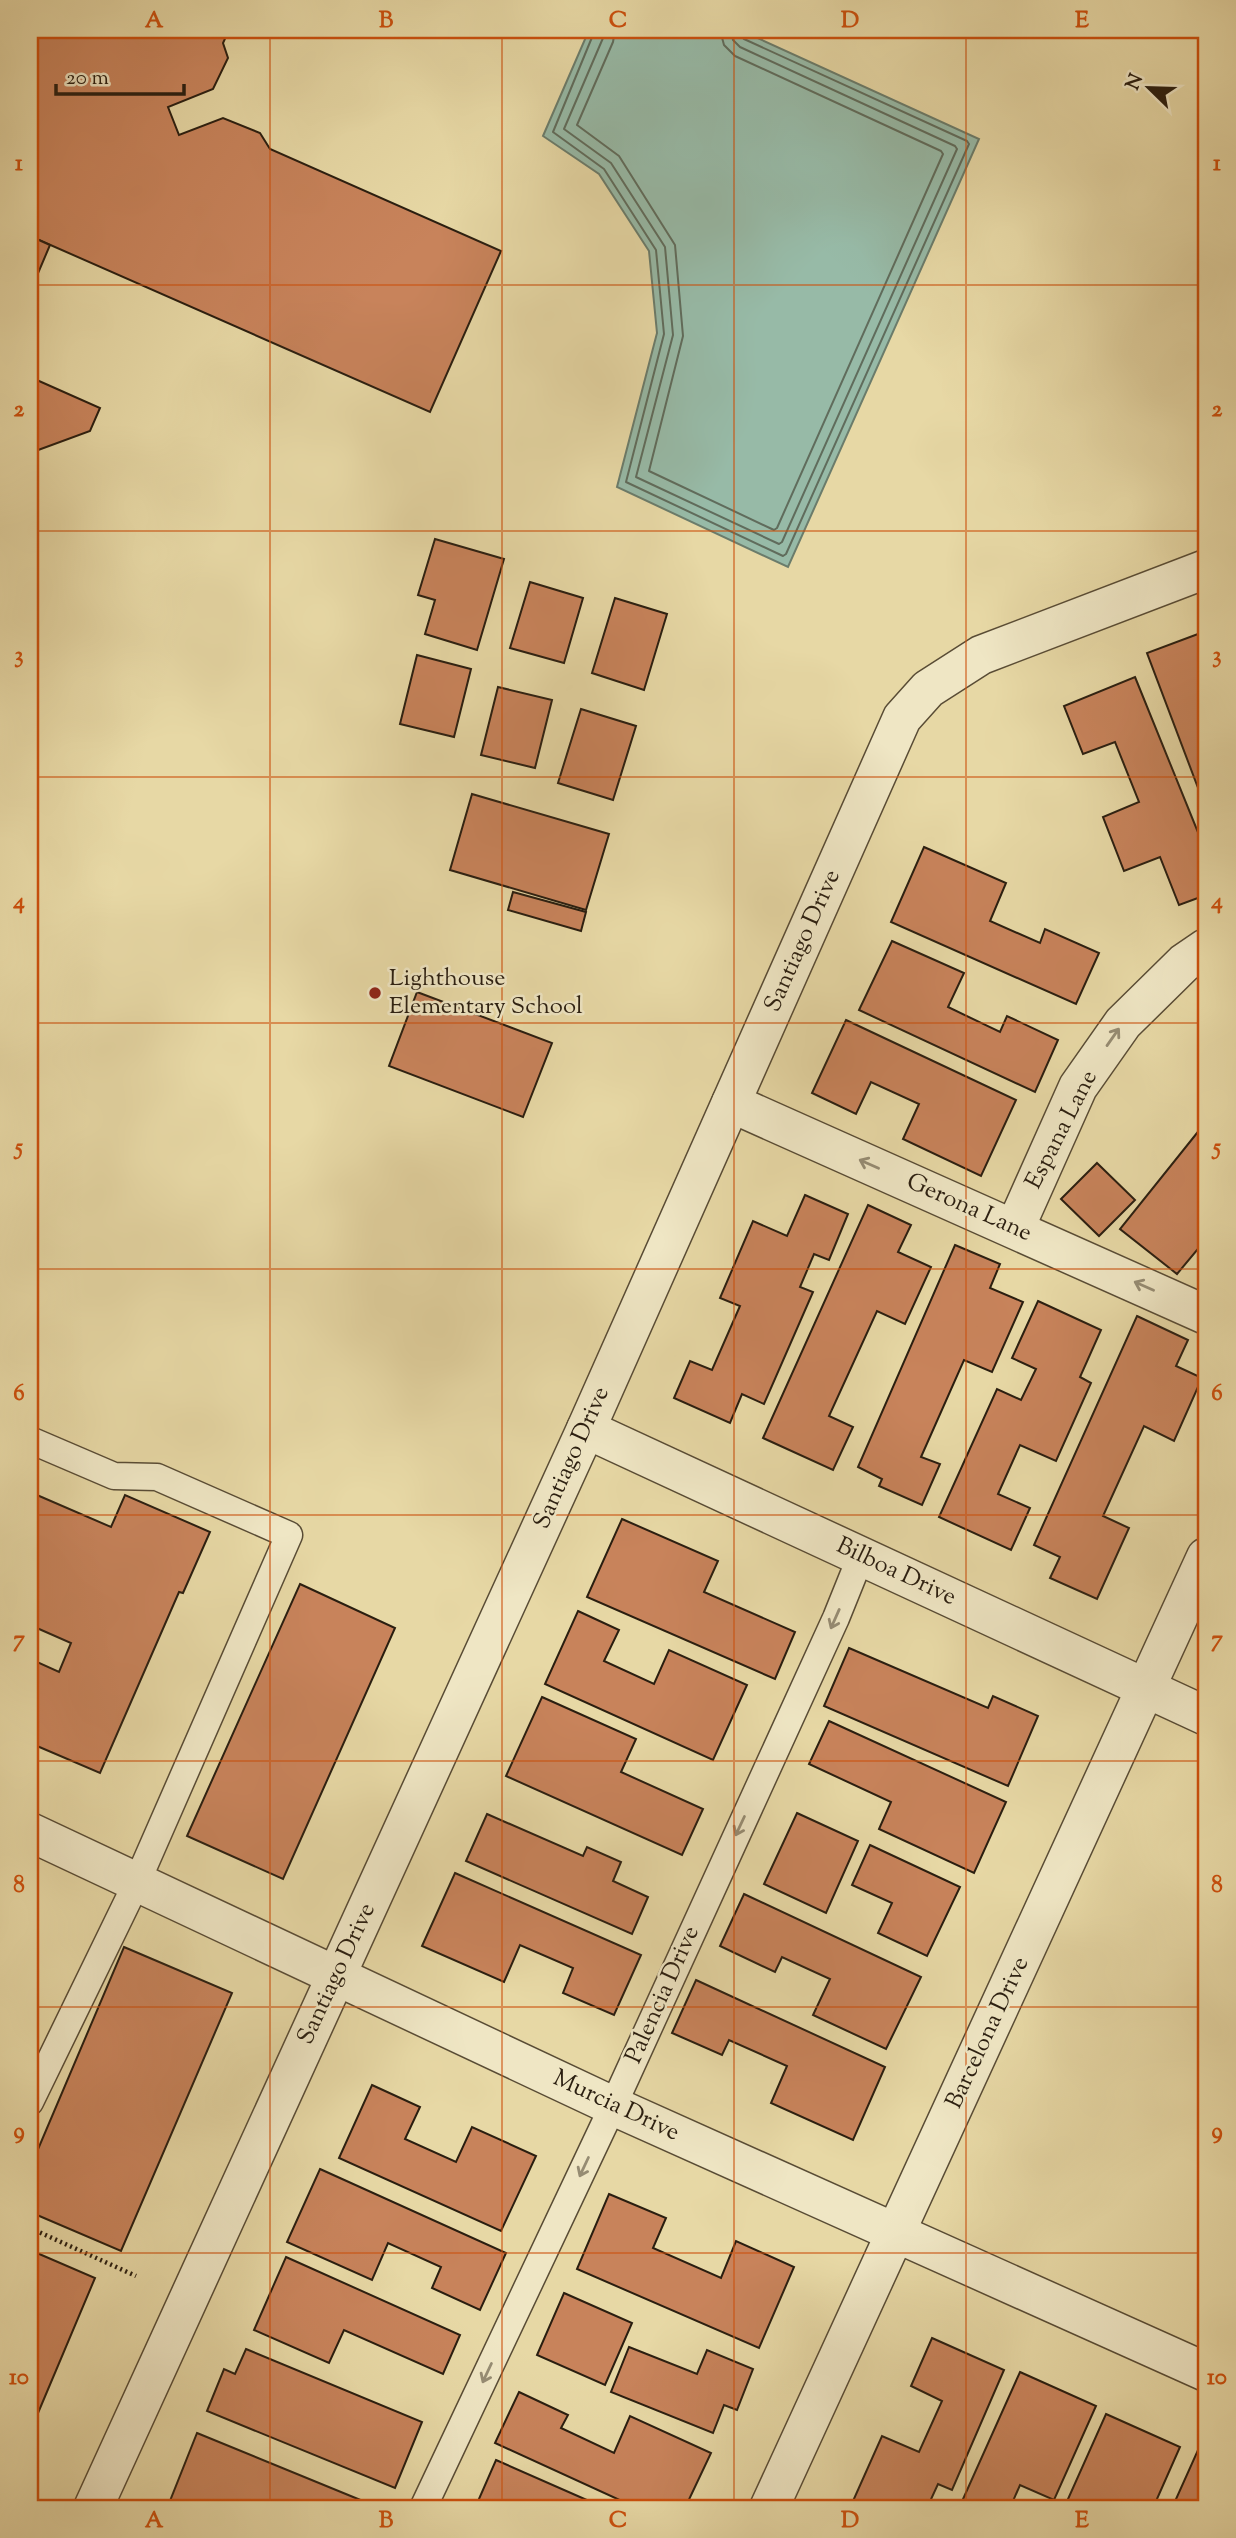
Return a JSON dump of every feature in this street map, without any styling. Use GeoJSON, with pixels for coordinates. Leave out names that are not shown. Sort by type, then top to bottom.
{"type":"FeatureCollection","features":[{"type":"Feature","properties":{"kind":"street","name":"Santiago Drive"},"geometry":{"type":"LineString","coordinates":[[93,2508],[586,1429],[902,718],[928,689],[981,655],[1206,569]]}},
{"type":"Feature","properties":{"kind":"street","name":"Espana Lane"},"geometry":{"type":"LineString","coordinates":[[1015,1228],[1078,1087],[1123,1023],[1184,963],[1206,948]]}},
{"type":"Feature","properties":{"kind":"street","name":"Gerona Lane"},"geometry":{"type":"LineString","coordinates":[[731,1103],[1206,1314]]}},
{"type":"Feature","properties":{"kind":"street","name":"Bilboa Drive"},"geometry":{"type":"LineString","coordinates":[[586,1429],[1206,1716]]}},
{"type":"Feature","properties":{"kind":"street","name":"Barcelona Drive"},"geometry":{"type":"LineString","coordinates":[[769,2508],[1206,1557]]}},
{"type":"Feature","properties":{"kind":"street","name":"Murcia Drive"},"geometry":{"type":"LineString","coordinates":[[30,1832],[613,2106],[1206,2372]]}},
{"type":"Feature","properties":{"kind":"lane"},"geometry":{"type":"LineString","coordinates":[[30,1440],[114,1476],[157,1477],[289,1535],[137,1882],[30,2102]]}},
{"type":"Feature","properties":{"kind":"lane","name":"Palencia Drive"},"geometry":{"type":"LineString","coordinates":[[423,2508],[613,2106],[862,1556]]}},
{"type":"Feature","properties":{"kind":"path"},"geometry":{"type":"LineString","coordinates":[[30,2228],[136,2276]]}},
{"type":"Feature","properties":{"kind":"green space"},"geometry":{"type":"Polygon","coordinates":[[[1118,30],[1206,30],[1206,38],[1155,38],[1118,30]]]}},
{"type":"Feature","properties":{"kind":"water"},"geometry":{"type":"Polygon","coordinates":[[[589,30],[740,30],[979,139],[788,567],[617,487],[657,333],[649,251],[599,174],[543,136],[589,30]]]}},
{"type":"Feature","properties":{"kind":"building"},"geometry":{"type":"Polygon","coordinates":[[[36,30],[229,30],[223,43],[228,58],[213,89],[168,107],[179,135],[223,118],[260,133],[270,149],[501,251],[430,412],[30,236],[30,43],[36,30]]]}},
{"type":"Feature","properties":{"kind":"building"},"geometry":{"type":"Polygon","coordinates":[[[30,236],[50,245],[30,292],[30,236]]]}},
{"type":"Feature","properties":{"kind":"building"},"geometry":{"type":"Polygon","coordinates":[[[30,377],[100,408],[90,431],[30,453],[30,377]]]}},
{"type":"Feature","properties":{"kind":"building"},"geometry":{"type":"Polygon","coordinates":[[[1206,405],[1206,428],[1199,408],[1206,405]]]}},
{"type":"Feature","properties":{"kind":"building"},"geometry":{"type":"Polygon","coordinates":[[[435,539],[504,559],[477,650],[425,634],[435,600],[418,595],[435,539]]]}},
{"type":"Feature","properties":{"kind":"building"},"geometry":{"type":"Polygon","coordinates":[[[530,582],[583,598],[564,663],[510,648],[530,582]]]}},
{"type":"Feature","properties":{"kind":"building"},"geometry":{"type":"Polygon","coordinates":[[[615,598],[667,614],[644,690],[592,673],[615,598]]]}},
{"type":"Feature","properties":{"kind":"building"},"geometry":{"type":"Polygon","coordinates":[[[1206,631],[1206,809],[1147,653],[1206,631]]]}},
{"type":"Feature","properties":{"kind":"building"},"geometry":{"type":"Polygon","coordinates":[[[417,655],[471,669],[454,737],[400,724],[417,655]]]}},
{"type":"Feature","properties":{"kind":"building"},"geometry":{"type":"Polygon","coordinates":[[[1135,677],[1206,852],[1206,895],[1179,905],[1160,857],[1124,871],[1103,817],[1139,802],[1115,742],[1083,754],[1064,706],[1135,677]]]}},
{"type":"Feature","properties":{"kind":"building"},"geometry":{"type":"Polygon","coordinates":[[[498,687],[552,700],[535,768],[481,755],[498,687]]]}},
{"type":"Feature","properties":{"kind":"building"},"geometry":{"type":"Polygon","coordinates":[[[581,709],[636,726],[613,800],[558,783],[581,709]]]}},
{"type":"Feature","properties":{"kind":"building"},"geometry":{"type":"Polygon","coordinates":[[[472,794],[609,834],[586,910],[450,870],[472,794]]]}},
{"type":"Feature","properties":{"kind":"building"},"geometry":{"type":"Polygon","coordinates":[[[924,847],[1006,883],[990,921],[1040,943],[1045,929],[1099,953],[1076,1004],[891,922],[924,847]]]}},
{"type":"Feature","properties":{"kind":"building"},"geometry":{"type":"Polygon","coordinates":[[[513,892],[586,912],[581,931],[508,910],[513,892]]]}},
{"type":"Feature","properties":{"kind":"building"},"geometry":{"type":"Polygon","coordinates":[[[892,941],[964,973],[948,1007],[1000,1032],[1007,1016],[1058,1040],[1035,1092],[859,1010],[892,941]]]}},
{"type":"Feature","properties":{"kind":"building"},"geometry":{"type":"Polygon","coordinates":[[[417,992],[552,1043],[523,1117],[389,1066],[417,992]]]}},
{"type":"Feature","properties":{"kind":"building"},"geometry":{"type":"Polygon","coordinates":[[[846,1020],[1016,1100],[981,1176],[903,1139],[919,1104],[871,1082],[856,1114],[812,1093],[846,1020]]]}},
{"type":"Feature","properties":{"kind":"building"},"geometry":{"type":"Polygon","coordinates":[[[1201,1128],[1206,1132],[1206,1248],[1202,1244],[1177,1274],[1120,1229],[1201,1128]]]}},
{"type":"Feature","properties":{"kind":"building"},"geometry":{"type":"Polygon","coordinates":[[[1097,1163],[1135,1200],[1099,1236],[1061,1199],[1097,1163]]]}},
{"type":"Feature","properties":{"kind":"building"},"geometry":{"type":"Polygon","coordinates":[[[805,1195],[848,1214],[829,1260],[814,1254],[800,1287],[813,1292],[764,1404],[742,1394],[730,1423],[674,1398],[690,1361],[712,1370],[740,1306],[720,1298],[753,1221],[787,1236],[805,1195]]]}},
{"type":"Feature","properties":{"kind":"building"},"geometry":{"type":"Polygon","coordinates":[[[868,1205],[911,1225],[898,1252],[931,1267],[905,1324],[877,1311],[829,1416],[853,1427],[833,1470],[763,1438],[868,1205]]]}},
{"type":"Feature","properties":{"kind":"building"},"geometry":{"type":"Polygon","coordinates":[[[955,1245],[1000,1264],[990,1288],[1023,1302],[992,1372],[964,1360],[921,1457],[940,1464],[922,1505],[879,1486],[882,1479],[858,1467],[955,1245]]]}},
{"type":"Feature","properties":{"kind":"building"},"geometry":{"type":"Polygon","coordinates":[[[1038,1301],[1101,1330],[1080,1377],[1091,1383],[1056,1461],[1020,1445],[998,1494],[1030,1508],[1011,1550],[939,1517],[997,1389],[1021,1400],[1036,1369],[1012,1358],[1038,1301]]]}},
{"type":"Feature","properties":{"kind":"building"},"geometry":{"type":"Polygon","coordinates":[[[1137,1316],[1188,1340],[1176,1366],[1202,1378],[1174,1441],[1144,1426],[1103,1516],[1129,1528],[1097,1599],[1050,1578],[1060,1557],[1034,1545],[1137,1316]]]}},
{"type":"Feature","properties":{"kind":"building"},"geometry":{"type":"Polygon","coordinates":[[[30,1492],[111,1527],[125,1495],[210,1532],[183,1593],[179,1592],[100,1773],[30,1743],[30,1671],[35,1661],[59,1672],[71,1643],[30,1625],[30,1492]]]}},
{"type":"Feature","properties":{"kind":"building"},"geometry":{"type":"Polygon","coordinates":[[[622,1519],[718,1561],[704,1592],[795,1632],[775,1679],[587,1597],[622,1519]]]}},
{"type":"Feature","properties":{"kind":"building"},"geometry":{"type":"Polygon","coordinates":[[[300,1584],[395,1628],[283,1879],[187,1836],[300,1584]]]}},
{"type":"Feature","properties":{"kind":"building"},"geometry":{"type":"Polygon","coordinates":[[[578,1611],[619,1630],[604,1661],[654,1684],[669,1650],[747,1685],[713,1760],[545,1684],[578,1611]]]}},
{"type":"Feature","properties":{"kind":"building"},"geometry":{"type":"Polygon","coordinates":[[[849,1648],[988,1708],[993,1696],[1038,1716],[1008,1786],[824,1706],[849,1648]]]}},
{"type":"Feature","properties":{"kind":"building"},"geometry":{"type":"Polygon","coordinates":[[[542,1697],[636,1739],[621,1772],[703,1809],[682,1855],[506,1776],[542,1697]]]}},
{"type":"Feature","properties":{"kind":"building"},"geometry":{"type":"Polygon","coordinates":[[[829,1721],[1006,1802],[974,1873],[879,1829],[891,1802],[809,1764],[829,1721]]]}},
{"type":"Feature","properties":{"kind":"building"},"geometry":{"type":"Polygon","coordinates":[[[797,1813],[858,1841],[826,1913],[764,1884],[797,1813]]]}},
{"type":"Feature","properties":{"kind":"building"},"geometry":{"type":"Polygon","coordinates":[[[487,1814],[583,1856],[587,1847],[621,1862],[613,1881],[648,1897],[632,1934],[466,1861],[487,1814]]]}},
{"type":"Feature","properties":{"kind":"building"},"geometry":{"type":"Polygon","coordinates":[[[870,1845],[960,1887],[927,1956],[878,1933],[892,1903],[852,1885],[870,1845]]]}},
{"type":"Feature","properties":{"kind":"building"},"geometry":{"type":"Polygon","coordinates":[[[455,1873],[641,1955],[614,2015],[563,1993],[573,1968],[520,1945],[504,1982],[422,1946],[455,1873]]]}},
{"type":"Feature","properties":{"kind":"building"},"geometry":{"type":"Polygon","coordinates":[[[744,1894],[921,1977],[886,2049],[813,2015],[830,1979],[782,1957],[775,1972],[720,1946],[744,1894]]]}},
{"type":"Feature","properties":{"kind":"building"},"geometry":{"type":"Polygon","coordinates":[[[124,1947],[232,1993],[121,2251],[30,2212],[30,2168],[124,1947]]]}},
{"type":"Feature","properties":{"kind":"building"},"geometry":{"type":"Polygon","coordinates":[[[696,1980],[885,2067],[853,2140],[771,2103],[787,2066],[729,2040],[722,2055],[672,2033],[696,1980]]]}},
{"type":"Feature","properties":{"kind":"building"},"geometry":{"type":"Polygon","coordinates":[[[372,2085],[420,2107],[405,2139],[456,2162],[472,2127],[536,2156],[501,2231],[339,2158],[372,2085]]]}},
{"type":"Feature","properties":{"kind":"building"},"geometry":{"type":"Polygon","coordinates":[[[320,2169],[506,2253],[480,2310],[432,2288],[441,2267],[388,2243],[372,2280],[287,2242],[320,2169]]]}},
{"type":"Feature","properties":{"kind":"building"},"geometry":{"type":"Polygon","coordinates":[[[609,2194],[666,2218],[653,2248],[721,2278],[736,2241],[794,2267],[759,2348],[577,2269],[609,2194]]]}},
{"type":"Feature","properties":{"kind":"building"},"geometry":{"type":"Polygon","coordinates":[[[30,2250],[95,2278],[30,2432],[30,2250]]]}},
{"type":"Feature","properties":{"kind":"building"},"geometry":{"type":"Polygon","coordinates":[[[286,2257],[460,2335],[443,2374],[344,2330],[329,2363],[254,2330],[286,2257]]]}},
{"type":"Feature","properties":{"kind":"building"},"geometry":{"type":"Polygon","coordinates":[[[564,2293],[632,2323],[605,2385],[537,2355],[564,2293]]]}},
{"type":"Feature","properties":{"kind":"building"},"geometry":{"type":"Polygon","coordinates":[[[932,2338],[1004,2370],[952,2490],[938,2484],[927,2508],[869,2508],[853,2501],[882,2436],[919,2452],[942,2401],[911,2386],[932,2338]]]}},
{"type":"Feature","properties":{"kind":"building"},"geometry":{"type":"Polygon","coordinates":[[[629,2347],[697,2374],[707,2350],[753,2369],[737,2410],[724,2405],[713,2433],[611,2392],[629,2347]]]}},
{"type":"Feature","properties":{"kind":"building"},"geometry":{"type":"Polygon","coordinates":[[[246,2349],[422,2422],[395,2488],[207,2411],[224,2369],[235,2374],[246,2349]]]}},
{"type":"Feature","properties":{"kind":"building"},"geometry":{"type":"Polygon","coordinates":[[[1020,2372],[1096,2406],[1054,2500],[1020,2485],[1010,2508],[959,2508],[1020,2372]]]}},
{"type":"Feature","properties":{"kind":"building"},"geometry":{"type":"Polygon","coordinates":[[[519,2392],[568,2415],[561,2428],[614,2453],[630,2416],[711,2453],[685,2508],[637,2508],[495,2443],[519,2392]]]}},
{"type":"Feature","properties":{"kind":"building"},"geometry":{"type":"Polygon","coordinates":[[[1106,2414],[1180,2447],[1153,2508],[1114,2508],[1106,2505],[1105,2508],[1064,2508],[1106,2414]]]}},
{"type":"Feature","properties":{"kind":"building"},"geometry":{"type":"Polygon","coordinates":[[[197,2433],[380,2508],[168,2506],[197,2433]]]}},
{"type":"Feature","properties":{"kind":"building"},"geometry":{"type":"Polygon","coordinates":[[[1198,2450],[1206,2454],[1206,2508],[1172,2508],[1198,2450]]]}},
{"type":"Feature","properties":{"kind":"building"},"geometry":{"type":"Polygon","coordinates":[[[496,2460],[605,2508],[475,2508],[496,2460]]]}},
{"type":"Feature","properties":{"kind":"place","name":"Lighthouse Elementary School"},"geometry":{"type":"Point","coordinates":[375,993]}}]}
